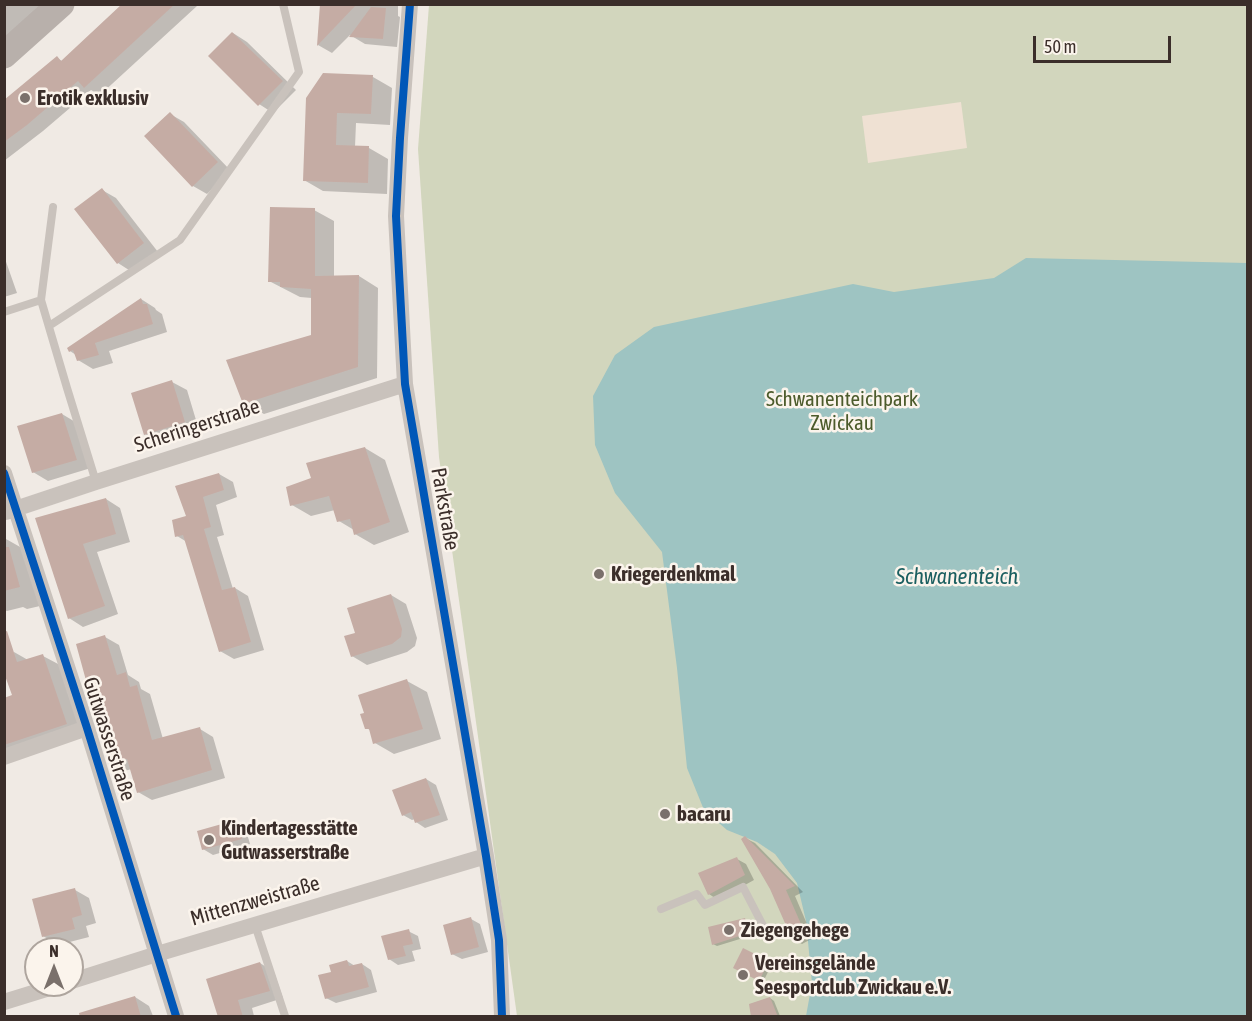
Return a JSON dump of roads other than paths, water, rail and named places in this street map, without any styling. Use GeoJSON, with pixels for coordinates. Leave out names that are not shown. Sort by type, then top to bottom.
{"type":"FeatureCollection","features":[{"type":"Feature","properties":{"kind":"main road"},"geometry":{"type":"LineString","coordinates":[[4,55],[61,4]]}},
{"type":"Feature","properties":{"kind":"street","name":"Parkstraße"},"geometry":{"type":"LineString","coordinates":[[410,4],[396,216],[405,384],[499,940],[502,1017]]}},
{"type":"Feature","properties":{"kind":"street","name":"Scheringerstraße"},"geometry":{"type":"LineString","coordinates":[[10,511],[405,384]]}},
{"type":"Feature","properties":{"kind":"street","name":"Gutwasserstraße"},"geometry":{"type":"LineString","coordinates":[[4,473],[10,511],[87,728],[176,1017]]}},
{"type":"Feature","properties":{"kind":"street"},"geometry":{"type":"LineString","coordinates":[[4,757],[87,728]]}},
{"type":"Feature","properties":{"kind":"street","name":"Mittenzweistraße"},"geometry":{"type":"LineString","coordinates":[[84,977],[486,856]]}},
{"type":"Feature","properties":{"kind":"street"},"geometry":{"type":"LineString","coordinates":[[4,1002],[24,996]]}},
{"type":"Feature","properties":{"kind":"lane"},"geometry":{"type":"LineString","coordinates":[[49,326],[180,240],[299,72],[283,4]]}},
{"type":"Feature","properties":{"kind":"lane"},"geometry":{"type":"LineString","coordinates":[[53,207],[42,300],[66,388],[96,482]]}},
{"type":"Feature","properties":{"kind":"lane"},"geometry":{"type":"LineString","coordinates":[[4,312],[42,300]]}},
{"type":"Feature","properties":{"kind":"lane"},"geometry":{"type":"LineString","coordinates":[[661,909],[697,894],[705,905],[743,887],[770,939]]}},
{"type":"Feature","properties":{"kind":"lane"},"geometry":{"type":"LineString","coordinates":[[255,925],[285,1017]]}},
{"type":"Feature","properties":{"kind":"water","name":"Schwanenteich"},"geometry":{"type":"Polygon","coordinates":[[[1026,258],[1247,263],[1247,1016],[806,1016],[812,983],[806,921],[797,883],[775,854],[757,842],[727,830],[704,810],[687,768],[662,552],[615,493],[595,445],[593,396],[615,355],[654,327],[853,284],[894,292],[994,278],[1026,258]]]}},
{"type":"Feature","properties":{"kind":"place","name":"Erotik exklusiv"},"geometry":{"type":"Point","coordinates":[25,98]}},
{"type":"Feature","properties":{"kind":"place","name":"Kriegerdenkmal"},"geometry":{"type":"Point","coordinates":[599,574]}},
{"type":"Feature","properties":{"kind":"place","name":"bacaru"},"geometry":{"type":"Point","coordinates":[665,814]}},
{"type":"Feature","properties":{"kind":"place","name":"Kindertagesstätte Gutwasserstraße"},"geometry":{"type":"Point","coordinates":[209,840]}},
{"type":"Feature","properties":{"kind":"place","name":"Ziegengehege"},"geometry":{"type":"Point","coordinates":[729,930]}},
{"type":"Feature","properties":{"kind":"place","name":"Vereinsgelände Seesportclub Zwickau e.V."},"geometry":{"type":"Point","coordinates":[743,975]}},
{"type":"Feature","properties":{"kind":"park label","name":"Schwanenteichpark Zwickau"},"geometry":{"type":"Point","coordinates":[842,411]}}]}
